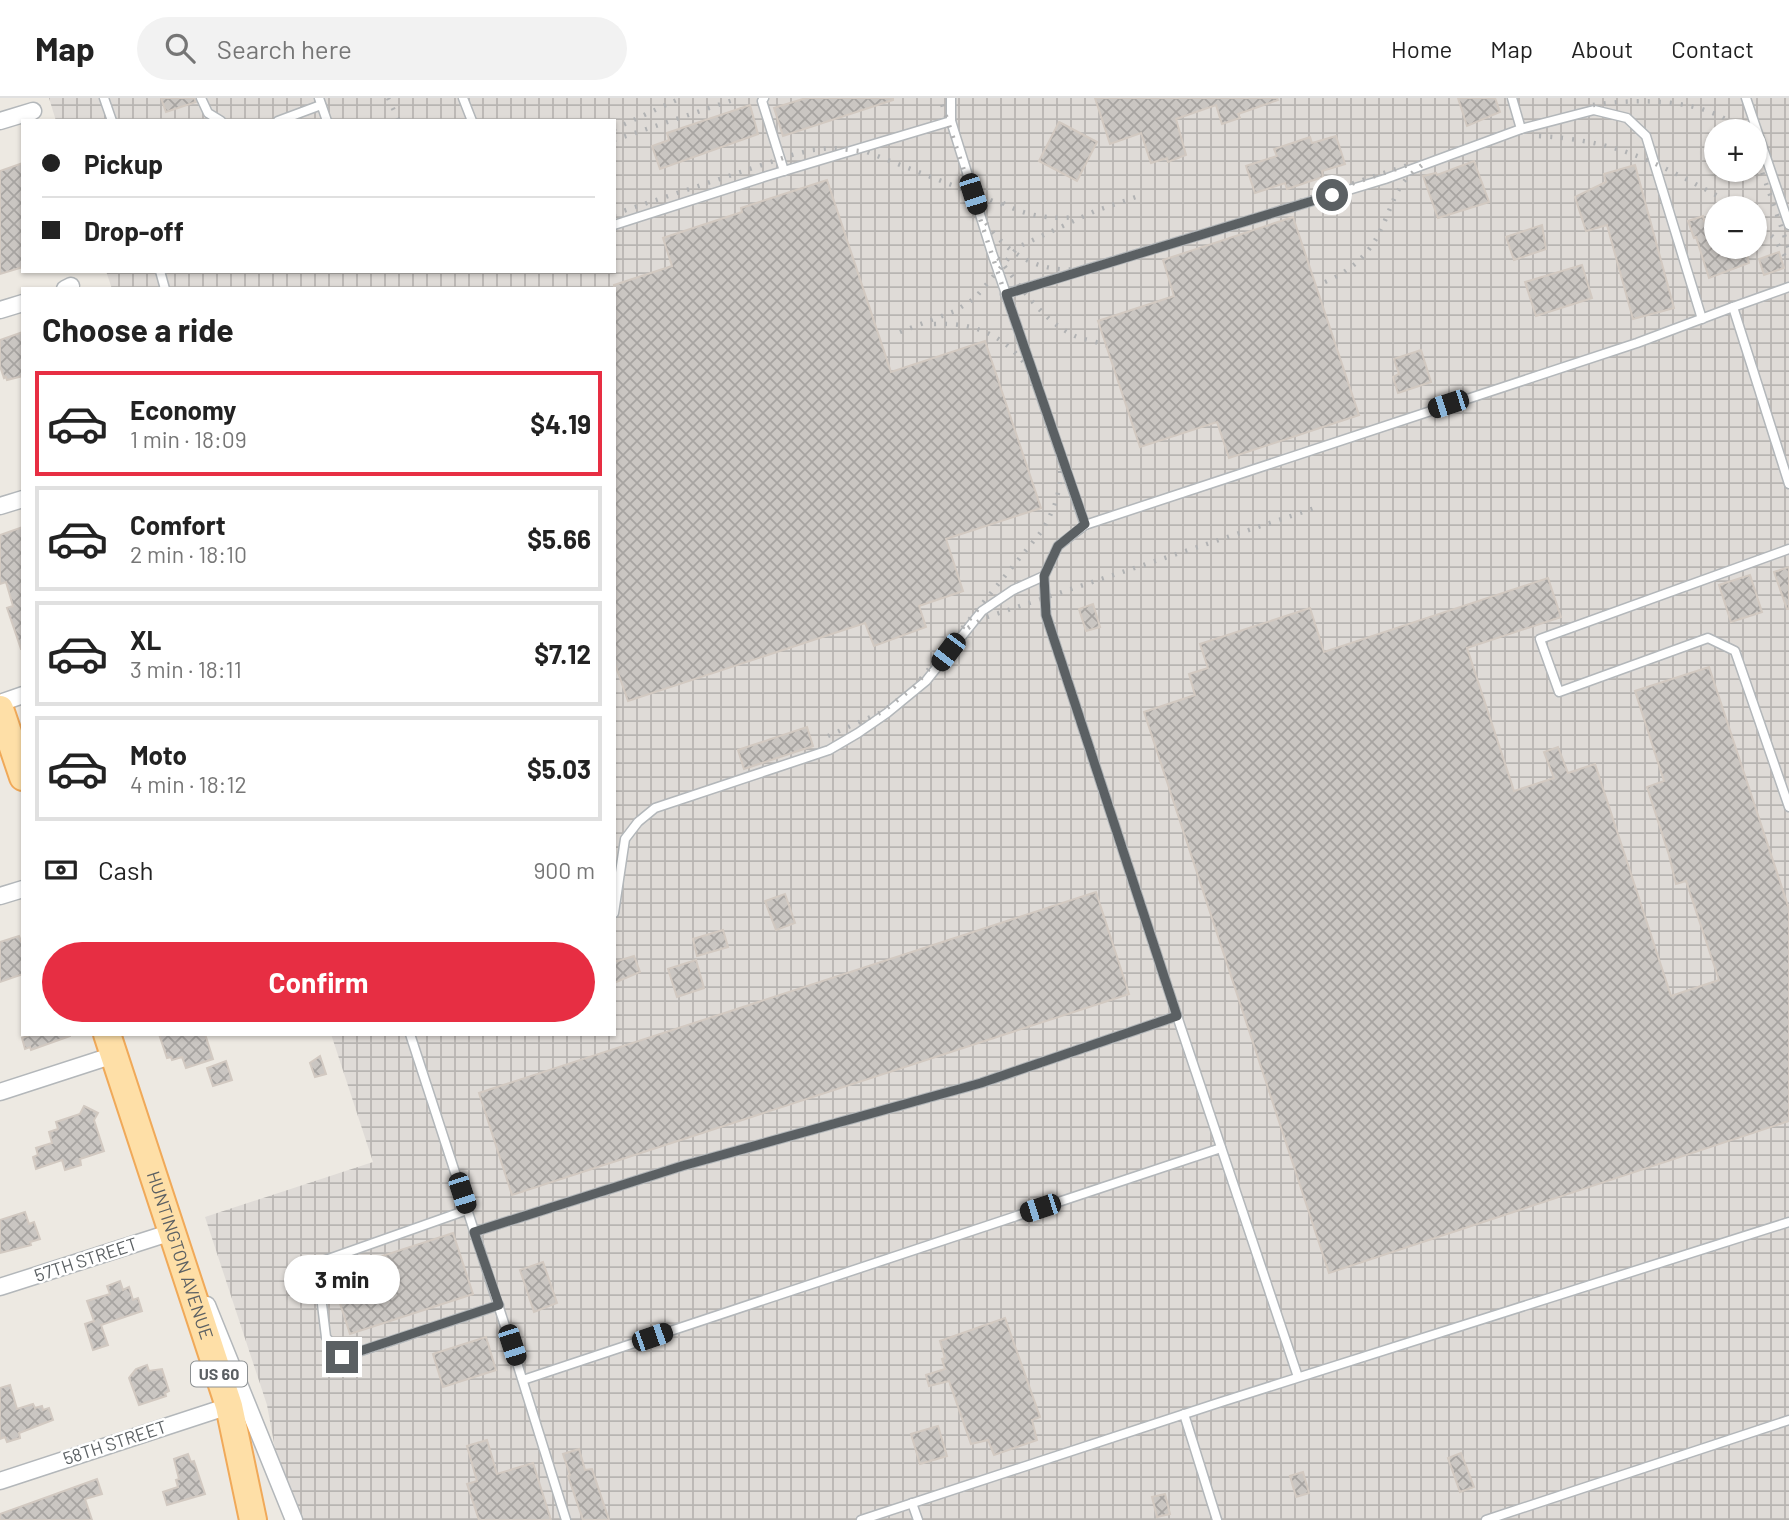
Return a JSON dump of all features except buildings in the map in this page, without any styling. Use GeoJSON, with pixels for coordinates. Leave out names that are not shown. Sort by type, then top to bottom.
{"type":"FeatureCollection","features":[{"type":"Feature","properties":{"kind":"main road"},"geometry":{"type":"LineString","coordinates":[[0,709],[21,771]]}},
{"type":"Feature","properties":{"kind":"main road","name":"HUNTINGTON AVENUE"},"geometry":{"type":"LineString","coordinates":[[111,1045],[229,1405],[253,1520]]}},
{"type":"Feature","properties":{"kind":"street"},"geometry":{"type":"LineString","coordinates":[[0,121],[33,111]]}},
{"type":"Feature","properties":{"kind":"street"},"geometry":{"type":"LineString","coordinates":[[0,310],[21,304]]}},
{"type":"Feature","properties":{"kind":"street"},"geometry":{"type":"LineString","coordinates":[[0,506],[21,500]]}},
{"type":"Feature","properties":{"kind":"street"},"geometry":{"type":"LineString","coordinates":[[0,703],[21,696]]}},
{"type":"Feature","properties":{"kind":"street"},"geometry":{"type":"LineString","coordinates":[[0,896],[21,890]]}},
{"type":"Feature","properties":{"kind":"street"},"geometry":{"type":"LineString","coordinates":[[0,1092],[111,1045]]}},
{"type":"Feature","properties":{"kind":"street"},"geometry":{"type":"LineString","coordinates":[[172,1232],[217,1326],[294,1520]]}},
{"type":"Feature","properties":{"kind":"street","name":"57TH STREET"},"geometry":{"type":"LineString","coordinates":[[0,1287],[172,1232]]}},
{"type":"Feature","properties":{"kind":"street","name":"58TH STREET"},"geometry":{"type":"LineString","coordinates":[[0,1481],[229,1405]]}},
{"type":"Feature","properties":{"kind":"lane"},"geometry":{"type":"LineString","coordinates":[[104,98],[111,119]]}},
{"type":"Feature","properties":{"kind":"lane"},"geometry":{"type":"LineString","coordinates":[[201,98],[208,113],[218,119]]}},
{"type":"Feature","properties":{"kind":"lane"},"geometry":{"type":"LineString","coordinates":[[463,98],[471,119]]}},
{"type":"Feature","properties":{"kind":"lane"},"geometry":{"type":"LineString","coordinates":[[764,98],[762,101],[784,171]]}},
{"type":"Feature","properties":{"kind":"lane"},"geometry":{"type":"LineString","coordinates":[[952,98],[951,121],[1006,294],[1085,524]]}},
{"type":"Feature","properties":{"kind":"lane"},"geometry":{"type":"LineString","coordinates":[[1512,98],[1521,129]]}},
{"type":"Feature","properties":{"kind":"lane"},"geometry":{"type":"LineString","coordinates":[[1746,98],[1789,225]]}},
{"type":"Feature","properties":{"kind":"lane"},"geometry":{"type":"LineString","coordinates":[[282,119],[320,102],[326,119]]}},
{"type":"Feature","properties":{"kind":"lane"},"geometry":{"type":"LineString","coordinates":[[1006,294],[1385,179],[1521,129],[1594,110],[1627,118],[1646,136],[1702,319]]}},
{"type":"Feature","properties":{"kind":"lane"},"geometry":{"type":"LineString","coordinates":[[616,224],[951,121]]}},
{"type":"Feature","properties":{"kind":"lane"},"geometry":{"type":"LineString","coordinates":[[1298,1377],[1046,615],[1044,576],[1058,546],[1085,524],[1637,343],[1789,287]]}},
{"type":"Feature","properties":{"kind":"lane"},"geometry":{"type":"LineString","coordinates":[[1733,307],[1789,484]]}},
{"type":"Feature","properties":{"kind":"lane"},"geometry":{"type":"LineString","coordinates":[[1789,550],[1540,639],[1559,692],[1708,638],[1735,651],[1789,807]]}},
{"type":"Feature","properties":{"kind":"lane"},"geometry":{"type":"LineString","coordinates":[[616,900],[625,839],[638,822],[655,808],[829,750],[858,733],[926,681],[982,611],[1013,590],[1044,576]]}},
{"type":"Feature","properties":{"kind":"lane"},"geometry":{"type":"LineString","coordinates":[[474,1232],[682,1166],[981,1083],[1177,1016]]}},
{"type":"Feature","properties":{"kind":"lane"},"geometry":{"type":"LineString","coordinates":[[411,1036],[566,1520]]}},
{"type":"Feature","properties":{"kind":"lane"},"geometry":{"type":"LineString","coordinates":[[523,1380],[1221,1148]]}},
{"type":"Feature","properties":{"kind":"lane"},"geometry":{"type":"LineString","coordinates":[[467,1210],[317,1263],[326,1337],[342,1357],[499,1305]]}},
{"type":"Feature","properties":{"kind":"lane"},"geometry":{"type":"LineString","coordinates":[[862,1520],[1298,1377],[1789,1222]]}},
{"type":"Feature","properties":{"kind":"lane"},"geometry":{"type":"LineString","coordinates":[[1184,1414],[1217,1520]]}},
{"type":"Feature","properties":{"kind":"lane"},"geometry":{"type":"LineString","coordinates":[[1486,1520],[1789,1420]]}},
{"type":"Feature","properties":{"kind":"lane"},"geometry":{"type":"LineString","coordinates":[[912,1503],[918,1520]]}},
{"type":"Feature","properties":{"kind":"shaded area"},"geometry":{"type":"Polygon","coordinates":[[[49,98],[1789,98],[1789,1520],[288,1520],[267,1405],[205,1217],[373,1162],[332,1036],[616,1036],[616,287],[111,287],[107,273],[616,273],[616,119],[55,119],[49,98]]]}},
{"type":"Feature","properties":{"kind":"railway"},"geometry":{"type":"LineString","coordinates":[[388,98],[398,119]]}},
{"type":"Feature","properties":{"kind":"railway"},"geometry":{"type":"LineString","coordinates":[[616,128],[681,98]]}},
{"type":"Feature","properties":{"kind":"railway"},"geometry":{"type":"LineString","coordinates":[[616,139],[739,98]]}},
{"type":"Feature","properties":{"kind":"railway"},"geometry":{"type":"LineString","coordinates":[[828,736],[882,712],[914,687],[1041,532],[1051,513],[1060,483],[1057,451],[940,98]]}},
{"type":"Feature","properties":{"kind":"railway"},"geometry":{"type":"LineString","coordinates":[[1593,105],[1630,101],[1672,103],[1692,106],[1725,119]]}},
{"type":"Feature","properties":{"kind":"railway"},"geometry":{"type":"LineString","coordinates":[[1539,136],[1618,149],[1670,171],[1718,196]]}},
{"type":"Feature","properties":{"kind":"railway"},"geometry":{"type":"LineString","coordinates":[[616,213],[792,155],[832,148],[867,152],[1011,208]]}},
{"type":"Feature","properties":{"kind":"railway"},"geometry":{"type":"LineString","coordinates":[[1325,282],[1350,268],[1364,255],[1375,240],[1401,186],[1429,160]]}},
{"type":"Feature","properties":{"kind":"railway"},"geometry":{"type":"LineString","coordinates":[[986,223],[999,239],[1026,260],[1057,269],[1092,268],[1408,165]]}},
{"type":"Feature","properties":{"kind":"railway"},"geometry":{"type":"LineString","coordinates":[[1766,182],[1789,249]]}},
{"type":"Feature","properties":{"kind":"railway"},"geometry":{"type":"LineString","coordinates":[[900,332],[955,311],[975,298],[1018,247],[1095,211],[1136,197]]}},
{"type":"Feature","properties":{"kind":"railway"},"geometry":{"type":"LineString","coordinates":[[1003,203],[1037,216],[1074,217]]}},
{"type":"Feature","properties":{"kind":"railway"},"geometry":{"type":"LineString","coordinates":[[1767,232],[1774,238],[1789,263]]}},
{"type":"Feature","properties":{"kind":"railway"},"geometry":{"type":"LineString","coordinates":[[998,258],[1032,302],[1052,321],[1075,336],[1106,346]]}},
{"type":"Feature","properties":{"kind":"railway"},"geometry":{"type":"LineString","coordinates":[[934,324],[961,325],[985,332],[1006,345],[1025,364]]}},
{"type":"Feature","properties":{"kind":"railway"},"geometry":{"type":"LineString","coordinates":[[968,628],[984,618],[1321,506]]}},
{"type":"Feature","properties":{"kind":"route"},"geometry":{"type":"LineString","coordinates":[[342,1357],[499,1305],[474,1232],[682,1166],[981,1083],[1177,1016],[1046,615],[1044,576],[1058,546],[1085,524],[1006,294],[1332,195]]}}]}
